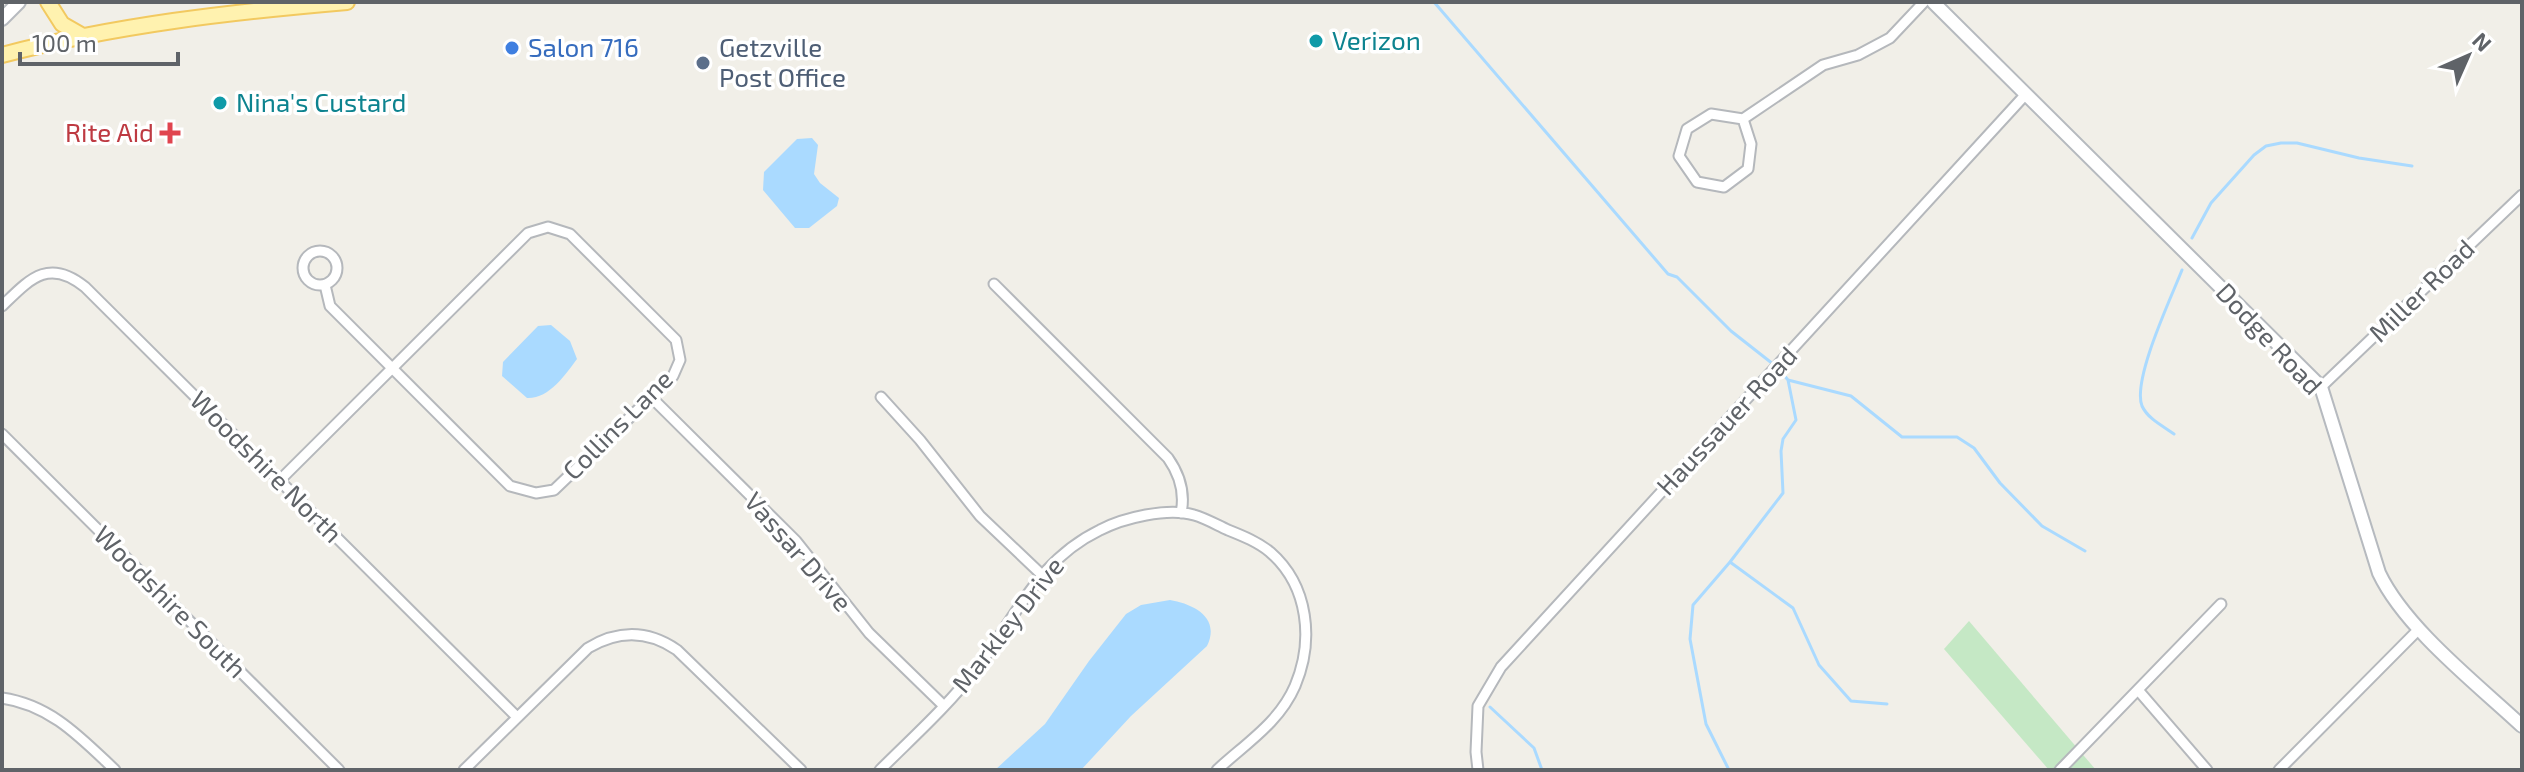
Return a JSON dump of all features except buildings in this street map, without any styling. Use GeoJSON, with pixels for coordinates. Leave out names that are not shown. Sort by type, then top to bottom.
{"type":"FeatureCollection","features":[{"type":"Feature","properties":{"kind":"main road"},"geometry":{"type":"LineString","coordinates":[[48,2],[62,24],[83,36]]}},
{"type":"Feature","properties":{"kind":"main road"},"geometry":{"type":"LineString","coordinates":[[2,55],[160,22],[347,2]]}},
{"type":"Feature","properties":{"kind":"street"},"geometry":{"type":"LineString","coordinates":[[2,19],[19,2]]}},
{"type":"Feature","properties":{"kind":"street"},"geometry":{"type":"LineString","coordinates":[[1743,119],[1751,144],[1748,169],[1724,187],[1697,182],[1679,156],[1687,129],[1711,114],[1743,119],[1823,65],[1858,55],[1890,38],[1924,2]]}},
{"type":"Feature","properties":{"kind":"street","name":"Dodge Road"},"geometry":{"type":"LineString","coordinates":[[1933,2],[2321,387],[2379,573],[2393,599],[2419,629],[2522,726]]}},
{"type":"Feature","properties":{"kind":"street","name":"Haussauer Road"},"geometry":{"type":"LineString","coordinates":[[1478,770],[1478,706],[1501,667],[2026,94]]}},
{"type":"Feature","properties":{"kind":"street","name":"Miller Road"},"geometry":{"type":"LineString","coordinates":[[2321,387],[2522,195]]}},
{"type":"Feature","properties":{"kind":"street","name":"Collins Lane"},"geometry":{"type":"LineString","coordinates":[[280,480],[392,368],[528,233],[548,227],[570,234],[676,340],[680,360],[673,376],[652,398],[554,490],[536,493],[510,486],[392,368]]}},
{"type":"Feature","properties":{"kind":"street","name":"Woodshire North"},"geometry":{"type":"LineString","coordinates":[[2,306],[31,279],[41,275],[65,275],[75,279],[517,717]]}},
{"type":"Feature","properties":{"kind":"street"},"geometry":{"type":"LineString","coordinates":[[994,284],[1168,458],[1179,477],[1184,501],[1181,513]]}},
{"type":"Feature","properties":{"kind":"street"},"geometry":{"type":"LineString","coordinates":[[325,285],[330,306],[392,368]]}},
{"type":"Feature","properties":{"kind":"street"},"geometry":{"type":"LineString","coordinates":[[881,397],[920,440],[980,516],[1041,574]]}},
{"type":"Feature","properties":{"kind":"street","name":"Vassar Drive"},"geometry":{"type":"LineString","coordinates":[[652,398],[796,541],[869,633],[944,706]]}},
{"type":"Feature","properties":{"kind":"street","name":"Woodshire South"},"geometry":{"type":"LineString","coordinates":[[2,434],[339,770]]}},
{"type":"Feature","properties":{"kind":"street","name":"Markley Drive"},"geometry":{"type":"LineString","coordinates":[[880,770],[976,670],[1041,574],[1067,550],[1102,529],[1141,516],[1181,513],[1195,515],[1253,540],[1268,551],[1291,575],[1303,604],[1304,656],[1297,681],[1286,702],[1262,732],[1217,770]]}},
{"type":"Feature","properties":{"kind":"street"},"geometry":{"type":"LineString","coordinates":[[2060,770],[2221,604]]}},
{"type":"Feature","properties":{"kind":"street"},"geometry":{"type":"LineString","coordinates":[[2279,770],[2419,629]]}},
{"type":"Feature","properties":{"kind":"street"},"geometry":{"type":"LineString","coordinates":[[464,770],[578,656],[599,641],[624,634],[639,634],[666,642],[677,650],[801,770]]}},
{"type":"Feature","properties":{"kind":"street"},"geometry":{"type":"LineString","coordinates":[[2138,690],[2207,770]]}},
{"type":"Feature","properties":{"kind":"street"},"geometry":{"type":"LineString","coordinates":[[2,698],[31,704],[61,721],[115,770]]}},
{"type":"Feature","properties":{"kind":"green space"},"geometry":{"type":"Polygon","coordinates":[[[1969,621],[2096,770],[2049,770],[1944,649],[1969,621]]]}},
{"type":"Feature","properties":{"kind":"water"},"geometry":{"type":"Polygon","coordinates":[[[812,138],[818,145],[814,174],[839,198],[837,206],[809,228],[795,228],[763,190],[764,172],[797,139],[812,138]]]}},
{"type":"Feature","properties":{"kind":"water"},"geometry":{"type":"Polygon","coordinates":[[[551,325],[570,341],[577,359],[549,390],[527,398],[502,376],[503,362],[538,326],[551,325]]]}},
{"type":"Feature","properties":{"kind":"water"},"geometry":{"type":"Polygon","coordinates":[[[1170,600],[1196,609],[1208,620],[1210,636],[1207,646],[1131,716],[1081,770],[995,770],[1045,724],[1126,614],[1141,605],[1170,600]]]}},
{"type":"Feature","properties":{"kind":"waterway"},"geometry":{"type":"LineString","coordinates":[[1434,2],[1668,274],[1677,277],[1731,331],[1773,364]]}},
{"type":"Feature","properties":{"kind":"waterway"},"geometry":{"type":"LineString","coordinates":[[2192,238],[2211,203],[2266,146],[2297,143],[2359,158],[2412,166]]}},
{"type":"Feature","properties":{"kind":"waterway"},"geometry":{"type":"LineString","coordinates":[[2174,434],[2148,415],[2142,406],[2140,394],[2147,359],[2182,270]]}},
{"type":"Feature","properties":{"kind":"waterway"},"geometry":{"type":"LineString","coordinates":[[1729,770],[1706,724],[1690,639],[1693,605],[1783,493],[1783,439],[1796,420],[1788,380],[1779,369]]}},
{"type":"Feature","properties":{"kind":"waterway"},"geometry":{"type":"LineString","coordinates":[[1788,380],[1851,396],[1902,437],[1957,437],[1974,448],[2000,483],[2042,526],[2085,551]]}},
{"type":"Feature","properties":{"kind":"waterway"},"geometry":{"type":"LineString","coordinates":[[1730,562],[1793,608],[1819,665],[1851,701],[1887,704]]}},
{"type":"Feature","properties":{"kind":"waterway"},"geometry":{"type":"LineString","coordinates":[[1490,707],[1534,748],[1542,770]]}},
{"type":"Feature","properties":{"kind":"place","name":"Verizon"},"geometry":{"type":"Point","coordinates":[1316,41]}},
{"type":"Feature","properties":{"kind":"place","name":"Salon 716"},"geometry":{"type":"Point","coordinates":[512,48]}},
{"type":"Feature","properties":{"kind":"place","name":"Getzville Post Office"},"geometry":{"type":"Point","coordinates":[703,63]}},
{"type":"Feature","properties":{"kind":"place","name":"Nina's Custard"},"geometry":{"type":"Point","coordinates":[220,103]}},
{"type":"Feature","properties":{"kind":"place","name":"Rite Aid"},"geometry":{"type":"Point","coordinates":[170,133]}}]}
